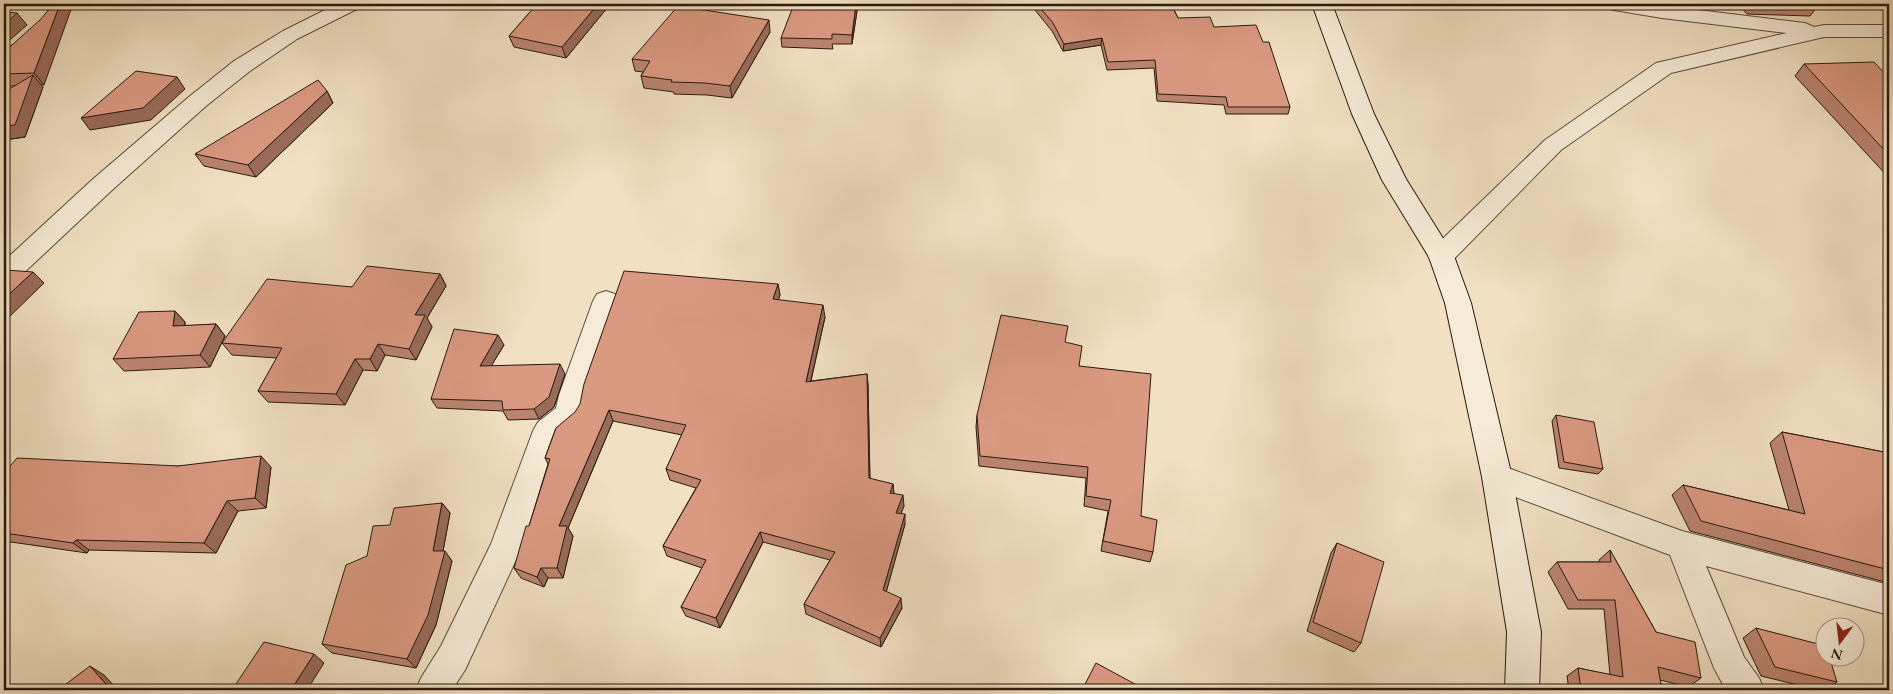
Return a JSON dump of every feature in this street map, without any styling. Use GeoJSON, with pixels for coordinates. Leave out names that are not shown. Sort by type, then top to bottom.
{"type":"FeatureCollection","features":[{"type":"Feature","properties":{"kind":"street"},"geometry":{"type":"LineString","coordinates":[[4,276],[102,185],[198,101],[242,66],[290,35],[352,4]]}},
{"type":"Feature","properties":{"kind":"street"},"geometry":{"type":"LineString","coordinates":[[1322,4],[1363,114],[1394,180],[1441,256],[1458,303],[1497,477],[1524,632],[1522,690]]}},
{"type":"Feature","properties":{"kind":"street"},"geometry":{"type":"LineString","coordinates":[[1614,4],[1662,12],[1824,31],[1889,31]]}},
{"type":"Feature","properties":{"kind":"street"},"geometry":{"type":"LineString","coordinates":[[1441,256],[1553,145],[1664,68],[1824,31]]}},
{"type":"Feature","properties":{"kind":"street"},"geometry":{"type":"LineString","coordinates":[[433,690],[453,658],[506,547],[548,431],[569,414],[573,394],[606,300]]}},
{"type":"Feature","properties":{"kind":"street"},"geometry":{"type":"LineString","coordinates":[[1497,477],[1682,545],[1889,600]]}},
{"type":"Feature","properties":{"kind":"street"},"geometry":{"type":"LineString","coordinates":[[1682,545],[1731,668],[1747,690]]}},
{"type":"Feature","properties":{"kind":"building"},"geometry":{"type":"Polygon","coordinates":[[[53,4],[60,4],[34,73],[4,74],[4,49],[12,45],[41,19],[53,4]]]}},
{"type":"Feature","properties":{"kind":"building"},"geometry":{"type":"Polygon","coordinates":[[[537,4],[598,4],[562,47],[509,36],[537,4]]]}},
{"type":"Feature","properties":{"kind":"building"},"geometry":{"type":"Polygon","coordinates":[[[794,4],[856,4],[852,35],[832,34],[832,39],[781,38],[794,4]]]}},
{"type":"Feature","properties":{"kind":"building"},"geometry":{"type":"Polygon","coordinates":[[[1037,4],[1171,4],[1178,18],[1210,17],[1214,27],[1256,25],[1263,42],[1269,42],[1290,107],[1228,107],[1226,97],[1158,94],[1155,60],[1108,62],[1102,38],[1064,44],[1053,23],[1037,4]]]}},
{"type":"Feature","properties":{"kind":"building"},"geometry":{"type":"Polygon","coordinates":[[[678,6],[769,20],[730,86],[671,82],[672,80],[641,76],[650,61],[632,59],[678,6]]]}},
{"type":"Feature","properties":{"kind":"building"},"geometry":{"type":"Polygon","coordinates":[[[4,12],[17,13],[4,25],[4,12]]]}},
{"type":"Feature","properties":{"kind":"building"},"geometry":{"type":"Polygon","coordinates":[[[1874,62],[1889,78],[1889,155],[1804,64],[1874,62]]]}},
{"type":"Feature","properties":{"kind":"building"},"geometry":{"type":"Polygon","coordinates":[[[136,71],[177,77],[143,108],[81,118],[136,71]]]}},
{"type":"Feature","properties":{"kind":"building"},"geometry":{"type":"Polygon","coordinates":[[[33,75],[15,125],[4,126],[4,92],[33,75]]]}},
{"type":"Feature","properties":{"kind":"building"},"geometry":{"type":"Polygon","coordinates":[[[318,80],[327,91],[248,165],[195,154],[318,80]]]}},
{"type":"Feature","properties":{"kind":"building"},"geometry":{"type":"Polygon","coordinates":[[[367,266],[440,274],[415,315],[425,315],[409,349],[378,344],[370,359],[355,359],[336,394],[258,391],[282,348],[222,343],[267,279],[352,287],[367,266]]]}},
{"type":"Feature","properties":{"kind":"building"},"geometry":{"type":"Polygon","coordinates":[[[4,271],[33,272],[4,299],[4,271]]]}},
{"type":"Feature","properties":{"kind":"building"},"geometry":{"type":"Polygon","coordinates":[[[624,271],[778,284],[773,299],[823,305],[806,382],[867,374],[869,478],[893,484],[890,493],[903,495],[896,513],[905,514],[883,590],[901,598],[880,638],[804,604],[835,552],[760,532],[716,618],[681,607],[706,560],[663,546],[701,480],[666,469],[686,425],[609,410],[559,526],[567,526],[557,568],[541,568],[537,577],[514,568],[526,526],[529,526],[550,459],[545,458],[556,428],[575,412],[580,404],[584,384],[624,271]]]}},
{"type":"Feature","properties":{"kind":"building"},"geometry":{"type":"Polygon","coordinates":[[[175,311],[173,326],[216,324],[200,355],[113,359],[139,312],[175,311]]]}},
{"type":"Feature","properties":{"kind":"building"},"geometry":{"type":"Polygon","coordinates":[[[1001,315],[1068,326],[1065,342],[1082,346],[1079,366],[1151,374],[1141,516],[1157,520],[1153,552],[1103,541],[1111,500],[1086,496],[1088,467],[980,456],[977,415],[1001,315]]]}},
{"type":"Feature","properties":{"kind":"building"},"geometry":{"type":"Polygon","coordinates":[[[454,329],[498,335],[480,366],[560,364],[549,397],[534,409],[503,410],[502,401],[431,399],[454,329]]]}},
{"type":"Feature","properties":{"kind":"building"},"geometry":{"type":"Polygon","coordinates":[[[1556,415],[1594,422],[1603,469],[1564,462],[1556,415]]]}},
{"type":"Feature","properties":{"kind":"building"},"geometry":{"type":"Polygon","coordinates":[[[1782,432],[1889,453],[1889,570],[1701,521],[1683,485],[1805,514],[1782,432]]]}},
{"type":"Feature","properties":{"kind":"building"},"geometry":{"type":"Polygon","coordinates":[[[261,456],[255,498],[227,501],[204,543],[76,540],[73,543],[4,533],[4,473],[17,458],[178,466],[261,456]]]}},
{"type":"Feature","properties":{"kind":"building"},"geometry":{"type":"Polygon","coordinates":[[[442,503],[433,551],[445,551],[428,615],[407,659],[322,644],[346,565],[367,556],[373,526],[390,525],[394,508],[442,503]]]}},
{"type":"Feature","properties":{"kind":"building"},"geometry":{"type":"Polygon","coordinates":[[[1337,543],[1384,562],[1361,643],[1313,622],[1337,543]]]}},
{"type":"Feature","properties":{"kind":"building"},"geometry":{"type":"Polygon","coordinates":[[[1610,550],[1656,632],[1695,642],[1701,678],[1658,667],[1662,690],[1581,690],[1578,668],[1623,677],[1615,600],[1578,600],[1557,562],[1611,562],[1610,550]]]}},
{"type":"Feature","properties":{"kind":"building"},"geometry":{"type":"Polygon","coordinates":[[[1756,628],[1816,643],[1816,666],[1832,666],[1837,682],[1775,667],[1756,628]]]}},
{"type":"Feature","properties":{"kind":"building"},"geometry":{"type":"Polygon","coordinates":[[[264,642],[314,654],[291,690],[232,690],[264,642]]]}},
{"type":"Feature","properties":{"kind":"building"},"geometry":{"type":"Polygon","coordinates":[[[1096,663],[1146,690],[1082,690],[1096,663]]]}},
{"type":"Feature","properties":{"kind":"building"},"geometry":{"type":"Polygon","coordinates":[[[90,666],[111,690],[58,690],[90,666]]]}},
{"type":"Feature","properties":{"kind":"building"},"geometry":{"type":"Polygon","coordinates":[[[858,687],[868,690],[857,690],[858,687]]]}}]}
